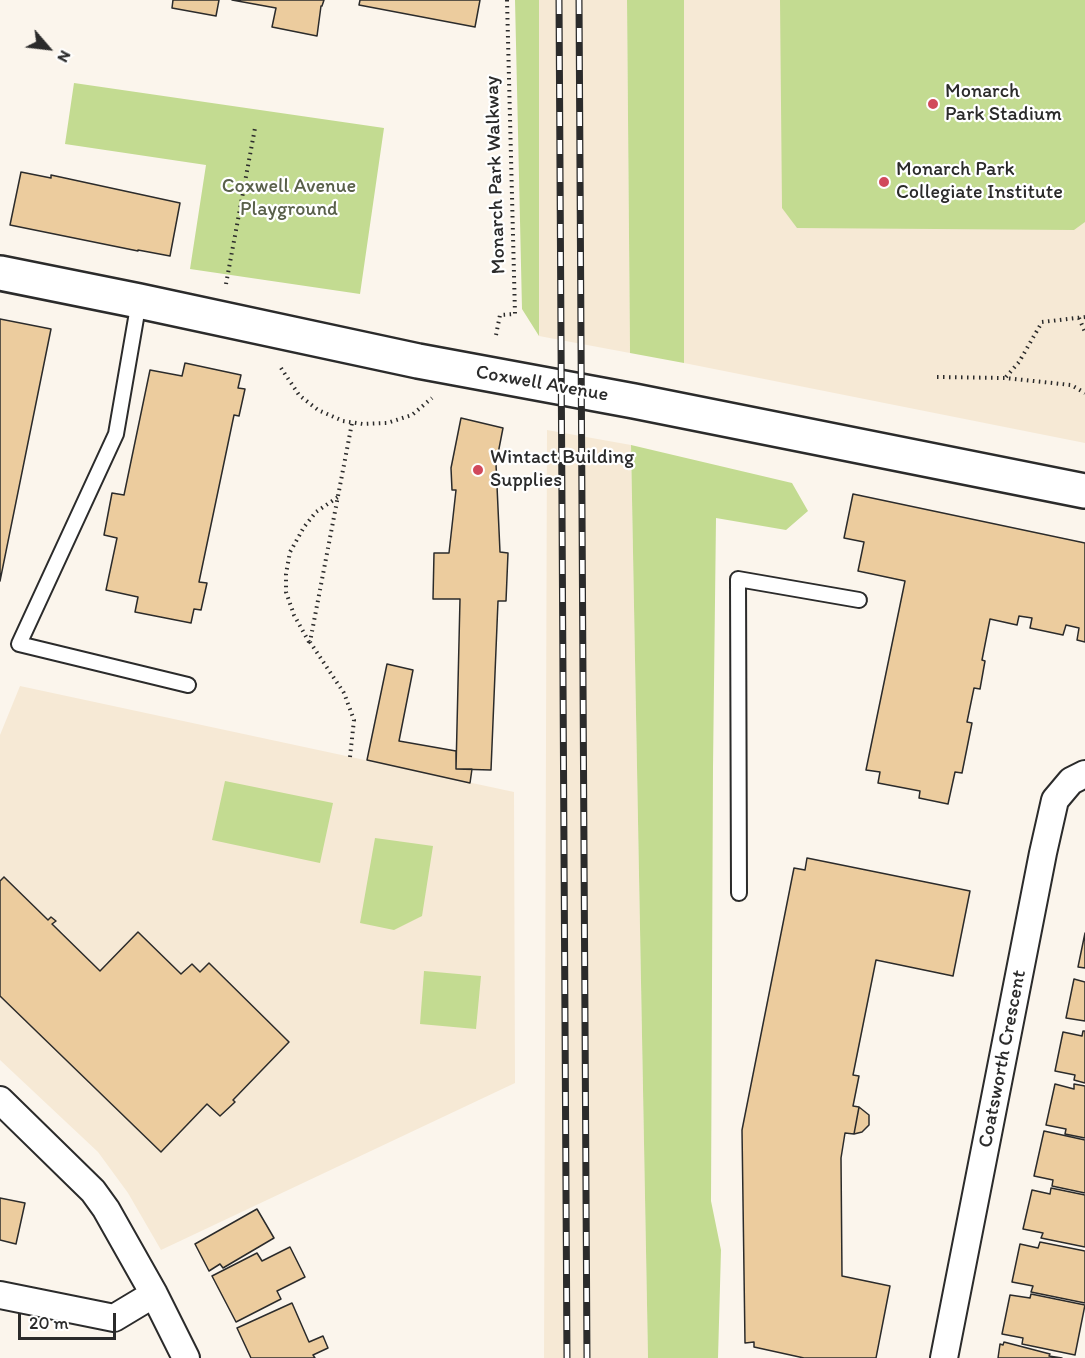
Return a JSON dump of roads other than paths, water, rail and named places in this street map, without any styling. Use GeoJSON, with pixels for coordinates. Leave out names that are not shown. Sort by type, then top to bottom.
{"type":"FeatureCollection","features":[{"type":"Feature","properties":{"kind":"main road","name":"Coxwell Avenue"},"geometry":{"type":"LineString","coordinates":[[0,273],[138,300],[418,361],[645,403],[1085,491]]}},
{"type":"Feature","properties":{"kind":"street","name":"Coatsworth Crescent"},"geometry":{"type":"LineString","coordinates":[[945,1358],[1055,800],[1071,781],[1085,774]]}},
{"type":"Feature","properties":{"kind":"street"},"geometry":{"type":"LineString","coordinates":[[0,1100],[93,1191],[106,1209],[154,1294],[186,1358]]}},
{"type":"Feature","properties":{"kind":"street"},"geometry":{"type":"LineString","coordinates":[[0,1295],[114,1318],[154,1294]]}},
{"type":"Feature","properties":{"kind":"lane"},"geometry":{"type":"LineString","coordinates":[[138,300],[116,434],[20,644],[188,685]]}},
{"type":"Feature","properties":{"kind":"lane"},"geometry":{"type":"LineString","coordinates":[[739,893],[738,579],[859,600]]}},
{"type":"Feature","properties":{"kind":"railway"},"geometry":{"type":"LineString","coordinates":[[559,0],[567,1358]]}},
{"type":"Feature","properties":{"kind":"railway"},"geometry":{"type":"LineString","coordinates":[[579,0],[587,1358]]}},
{"type":"Feature","properties":{"kind":"place","name":"Monarch Park Stadium"},"geometry":{"type":"Point","coordinates":[933,104]}},
{"type":"Feature","properties":{"kind":"place","name":"Monarch Park Collegiate Institute"},"geometry":{"type":"Point","coordinates":[884,182]}},
{"type":"Feature","properties":{"kind":"place","name":"Wintact Building Supplies"},"geometry":{"type":"Point","coordinates":[478,470]}},
{"type":"Feature","properties":{"kind":"park label","name":"Coxwell Avenue Playground"},"geometry":{"type":"Point","coordinates":[289,198]}}]}
